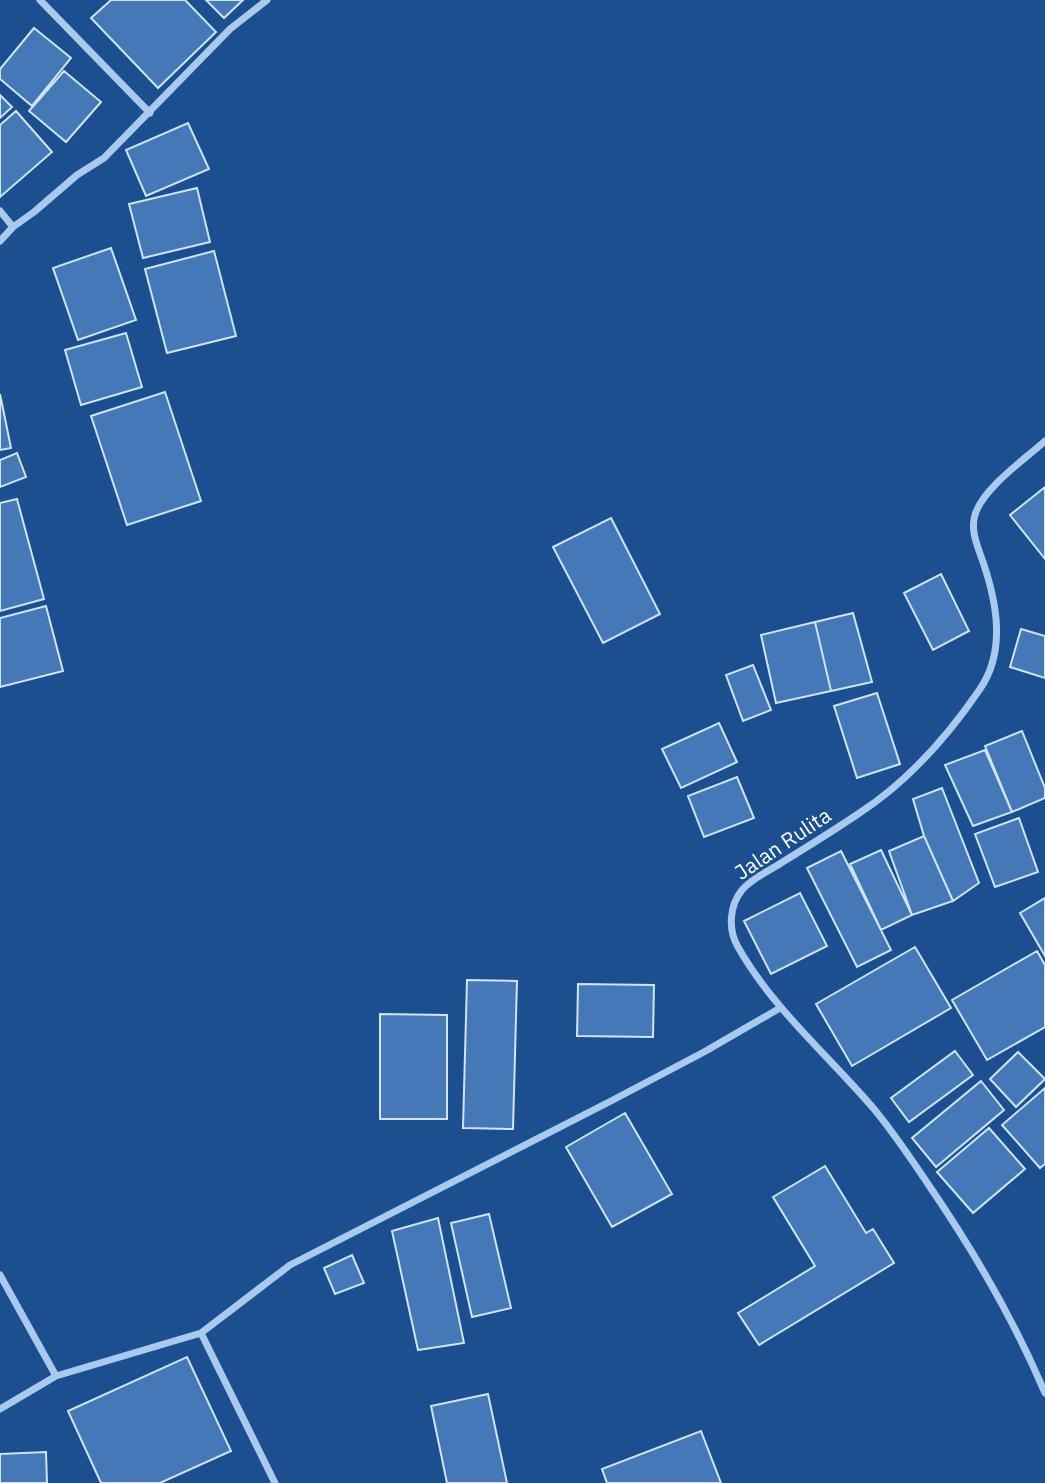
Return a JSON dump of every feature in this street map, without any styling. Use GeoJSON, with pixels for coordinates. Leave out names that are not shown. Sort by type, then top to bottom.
{"type":"FeatureCollection","features":[{"type":"Feature","properties":{"kind":"street"},"geometry":{"type":"LineString","coordinates":[[40,0],[150,113]]}},
{"type":"Feature","properties":{"kind":"street"},"geometry":{"type":"LineString","coordinates":[[0,241],[13,227],[77,175],[104,158],[230,29],[267,0]]}},
{"type":"Feature","properties":{"kind":"street"},"geometry":{"type":"LineString","coordinates":[[0,211],[13,227]]}},
{"type":"Feature","properties":{"kind":"street","name":"Jalan Rulita"},"geometry":{"type":"LineString","coordinates":[[1045,441],[981,501],[975,515],[973,528],[991,587],[996,632],[995,659],[989,674],[922,760],[888,792],[862,812],[743,889],[732,914],[731,930],[736,945],[780,1008],[874,1110],[914,1163],[974,1253],[999,1297],[1045,1393]]}},
{"type":"Feature","properties":{"kind":"street"},"geometry":{"type":"LineString","coordinates":[[0,1409],[56,1376],[201,1334],[290,1265],[611,1101],[780,1008]]}},
{"type":"Feature","properties":{"kind":"street"},"geometry":{"type":"LineString","coordinates":[[0,1275],[56,1376]]}},
{"type":"Feature","properties":{"kind":"street"},"geometry":{"type":"LineString","coordinates":[[201,1334],[275,1483]]}},
{"type":"Feature","properties":{"kind":"building"},"geometry":{"type":"Polygon","coordinates":[[[111,0],[185,0],[216,32],[158,88],[91,18],[111,0]]]}},
{"type":"Feature","properties":{"kind":"building"},"geometry":{"type":"Polygon","coordinates":[[[206,0],[243,0],[224,18],[206,0]]]}},
{"type":"Feature","properties":{"kind":"building"},"geometry":{"type":"Polygon","coordinates":[[[34,28],[71,58],[32,106],[0,79],[0,69],[34,28]]]}},
{"type":"Feature","properties":{"kind":"building"},"geometry":{"type":"Polygon","coordinates":[[[64,71],[101,102],[66,142],[29,111],[64,71]]]}},
{"type":"Feature","properties":{"kind":"building"},"geometry":{"type":"Polygon","coordinates":[[[0,95],[12,107],[0,118],[0,95]]]}},
{"type":"Feature","properties":{"kind":"building"},"geometry":{"type":"Polygon","coordinates":[[[16,111],[52,152],[0,197],[0,125],[16,111]]]}},
{"type":"Feature","properties":{"kind":"building"},"geometry":{"type":"Polygon","coordinates":[[[188,123],[209,169],[146,196],[126,150],[188,123]]]}},
{"type":"Feature","properties":{"kind":"building"},"geometry":{"type":"Polygon","coordinates":[[[197,188],[210,242],[143,258],[129,204],[197,188]]]}},
{"type":"Feature","properties":{"kind":"building"},"geometry":{"type":"Polygon","coordinates":[[[111,248],[136,320],[78,340],[53,268],[111,248]]]}},
{"type":"Feature","properties":{"kind":"building"},"geometry":{"type":"Polygon","coordinates":[[[214,251],[236,336],[167,353],[145,269],[214,251]]]}},
{"type":"Feature","properties":{"kind":"building"},"geometry":{"type":"Polygon","coordinates":[[[126,333],[142,387],[81,405],[65,350],[126,333]]]}},
{"type":"Feature","properties":{"kind":"building"},"geometry":{"type":"Polygon","coordinates":[[[165,392],[201,501],[127,525],[91,416],[165,392]]]}},
{"type":"Feature","properties":{"kind":"building"},"geometry":{"type":"Polygon","coordinates":[[[0,394],[11,448],[0,450],[0,394]]]}},
{"type":"Feature","properties":{"kind":"building"},"geometry":{"type":"Polygon","coordinates":[[[17,453],[26,477],[0,487],[0,460],[17,453]]]}},
{"type":"Feature","properties":{"kind":"building"},"geometry":{"type":"Polygon","coordinates":[[[1045,487],[1045,559],[1010,515],[1045,487]]]}},
{"type":"Feature","properties":{"kind":"building"},"geometry":{"type":"Polygon","coordinates":[[[17,499],[44,599],[0,611],[0,503],[17,499]]]}},
{"type":"Feature","properties":{"kind":"building"},"geometry":{"type":"Polygon","coordinates":[[[611,518],[660,614],[603,643],[553,547],[611,518]]]}},
{"type":"Feature","properties":{"kind":"building"},"geometry":{"type":"Polygon","coordinates":[[[941,574],[969,631],[933,650],[904,593],[941,574]]]}},
{"type":"Feature","properties":{"kind":"building"},"geometry":{"type":"Polygon","coordinates":[[[46,606],[63,671],[0,687],[0,618],[46,606]]]}},
{"type":"Feature","properties":{"kind":"building"},"geometry":{"type":"Polygon","coordinates":[[[853,613],[872,682],[831,691],[815,622],[853,613]]]}},
{"type":"Feature","properties":{"kind":"building"},"geometry":{"type":"Polygon","coordinates":[[[815,622],[831,691],[776,703],[761,635],[815,622]]]}},
{"type":"Feature","properties":{"kind":"building"},"geometry":{"type":"Polygon","coordinates":[[[1021,629],[1045,636],[1045,678],[1010,667],[1021,629]]]}},
{"type":"Feature","properties":{"kind":"building"},"geometry":{"type":"Polygon","coordinates":[[[753,665],[771,710],[743,721],[726,675],[753,665]]]}},
{"type":"Feature","properties":{"kind":"building"},"geometry":{"type":"Polygon","coordinates":[[[877,693],[900,764],[857,778],[834,706],[877,693]]]}},
{"type":"Feature","properties":{"kind":"building"},"geometry":{"type":"Polygon","coordinates":[[[719,723],[737,762],[681,788],[662,749],[719,723]]]}},
{"type":"Feature","properties":{"kind":"building"},"geometry":{"type":"Polygon","coordinates":[[[1022,731],[1045,788],[1045,798],[1012,812],[985,746],[1022,731]]]}},
{"type":"Feature","properties":{"kind":"building"},"geometry":{"type":"Polygon","coordinates":[[[985,750],[1012,812],[973,826],[945,765],[985,750]]]}},
{"type":"Feature","properties":{"kind":"building"},"geometry":{"type":"Polygon","coordinates":[[[737,777],[754,818],[704,837],[688,796],[737,777]]]}},
{"type":"Feature","properties":{"kind":"building"},"geometry":{"type":"Polygon","coordinates":[[[942,788],[979,883],[953,901],[924,836],[913,799],[942,788]]]}},
{"type":"Feature","properties":{"kind":"building"},"geometry":{"type":"Polygon","coordinates":[[[1019,818],[1038,872],[995,887],[975,834],[1019,818]]]}},
{"type":"Feature","properties":{"kind":"building"},"geometry":{"type":"Polygon","coordinates":[[[924,836],[953,901],[912,915],[889,851],[924,836]]]}},
{"type":"Feature","properties":{"kind":"building"},"geometry":{"type":"Polygon","coordinates":[[[881,850],[912,915],[881,930],[850,864],[881,850]]]}},
{"type":"Feature","properties":{"kind":"building"},"geometry":{"type":"Polygon","coordinates":[[[841,851],[891,950],[857,967],[807,868],[841,851]]]}},
{"type":"Feature","properties":{"kind":"building"},"geometry":{"type":"Polygon","coordinates":[[[800,893],[827,946],[771,974],[744,921],[800,893]]]}},
{"type":"Feature","properties":{"kind":"building"},"geometry":{"type":"Polygon","coordinates":[[[1045,898],[1045,956],[1020,913],[1045,898]]]}},
{"type":"Feature","properties":{"kind":"building"},"geometry":{"type":"Polygon","coordinates":[[[915,947],[951,1008],[852,1066],[816,1004],[915,947]]]}},
{"type":"Feature","properties":{"kind":"building"},"geometry":{"type":"Polygon","coordinates":[[[1037,951],[1045,965],[1045,1027],[987,1060],[952,1000],[1037,951]]]}},
{"type":"Feature","properties":{"kind":"building"},"geometry":{"type":"Polygon","coordinates":[[[467,980],[517,981],[513,1129],[463,1128],[467,980]]]}},
{"type":"Feature","properties":{"kind":"building"},"geometry":{"type":"Polygon","coordinates":[[[578,984],[654,985],[653,1037],[577,1036],[578,984]]]}},
{"type":"Feature","properties":{"kind":"building"},"geometry":{"type":"Polygon","coordinates":[[[380,1014],[447,1015],[447,1119],[380,1119],[380,1014]]]}},
{"type":"Feature","properties":{"kind":"building"},"geometry":{"type":"Polygon","coordinates":[[[955,1051],[973,1075],[909,1122],[891,1098],[955,1051]]]}},
{"type":"Feature","properties":{"kind":"building"},"geometry":{"type":"Polygon","coordinates":[[[1018,1052],[1045,1079],[1016,1107],[990,1079],[1018,1052]]]}},
{"type":"Feature","properties":{"kind":"building"},"geometry":{"type":"Polygon","coordinates":[[[981,1081],[1004,1110],[936,1167],[912,1138],[981,1081]]]}},
{"type":"Feature","properties":{"kind":"building"},"geometry":{"type":"Polygon","coordinates":[[[1045,1088],[1045,1164],[1040,1168],[1002,1125],[1045,1088]]]}},
{"type":"Feature","properties":{"kind":"building"},"geometry":{"type":"Polygon","coordinates":[[[625,1113],[672,1194],[612,1227],[566,1147],[625,1113]]]}},
{"type":"Feature","properties":{"kind":"building"},"geometry":{"type":"Polygon","coordinates":[[[989,1128],[1025,1169],[973,1213],[937,1172],[989,1128]]]}},
{"type":"Feature","properties":{"kind":"building"},"geometry":{"type":"Polygon","coordinates":[[[825,1166],[866,1233],[873,1229],[894,1263],[759,1345],[738,1313],[815,1266],[773,1197],[825,1166]]]}},
{"type":"Feature","properties":{"kind":"building"},"geometry":{"type":"Polygon","coordinates":[[[489,1214],[511,1308],[472,1317],[451,1223],[489,1214]]]}},
{"type":"Feature","properties":{"kind":"building"},"geometry":{"type":"Polygon","coordinates":[[[438,1218],[464,1343],[418,1350],[392,1231],[438,1218]]]}},
{"type":"Feature","properties":{"kind":"building"},"geometry":{"type":"Polygon","coordinates":[[[352,1255],[364,1283],[335,1294],[324,1268],[352,1255]]]}},
{"type":"Feature","properties":{"kind":"building"},"geometry":{"type":"Polygon","coordinates":[[[187,1357],[231,1451],[160,1483],[101,1483],[68,1411],[187,1357]]]}},
{"type":"Feature","properties":{"kind":"building"},"geometry":{"type":"Polygon","coordinates":[[[488,1394],[507,1483],[447,1483],[431,1406],[488,1394]]]}},
{"type":"Feature","properties":{"kind":"building"},"geometry":{"type":"Polygon","coordinates":[[[701,1431],[721,1483],[607,1483],[602,1469],[701,1431]]]}},
{"type":"Feature","properties":{"kind":"building"},"geometry":{"type":"Polygon","coordinates":[[[46,1452],[47,1483],[0,1483],[0,1454],[46,1452]]]}}]}
